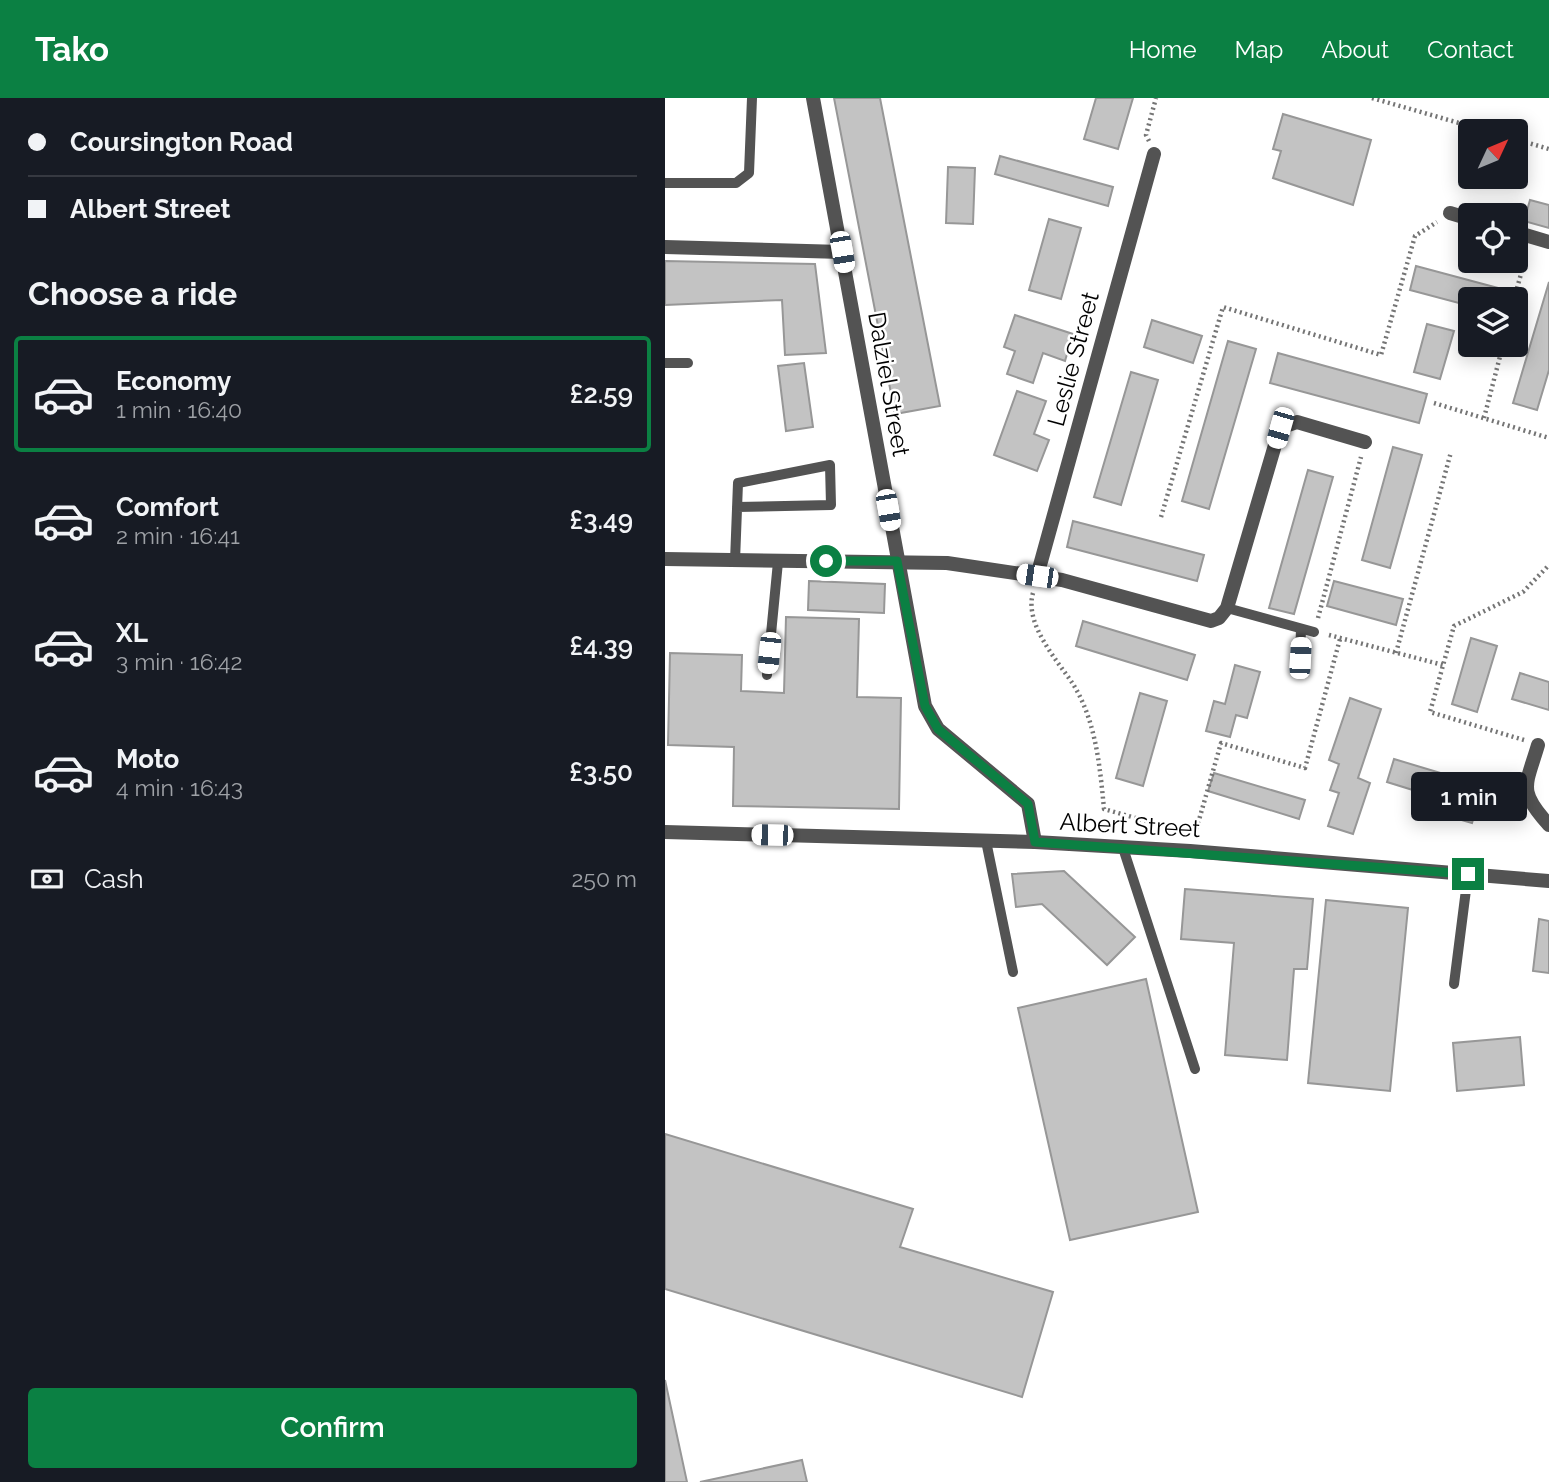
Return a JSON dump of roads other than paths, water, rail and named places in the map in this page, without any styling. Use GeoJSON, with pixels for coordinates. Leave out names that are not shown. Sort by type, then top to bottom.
{"type":"FeatureCollection","features":[{"type":"Feature","properties":{"kind":"street","name":"Dalziel Street"},"geometry":{"type":"LineString","coordinates":[[813,98],[925,706],[938,729],[1028,804],[1035,842]]}},
{"type":"Feature","properties":{"kind":"street","name":"Leslie Street"},"geometry":{"type":"LineString","coordinates":[[1037,576],[1154,154]]}},
{"type":"Feature","properties":{"kind":"street"},"geometry":{"type":"LineString","coordinates":[[1450,214],[1458,216]]}},
{"type":"Feature","properties":{"kind":"street"},"geometry":{"type":"LineString","coordinates":[[1528,236],[1549,242]]}},
{"type":"Feature","properties":{"kind":"street"},"geometry":{"type":"LineString","coordinates":[[665,247],[842,252]]}},
{"type":"Feature","properties":{"kind":"street"},"geometry":{"type":"LineString","coordinates":[[665,559],[947,563],[1037,576],[1211,621],[1219,618],[1227,607],[1280,428],[1297,422],[1365,442]]}},
{"type":"Feature","properties":{"kind":"street"},"geometry":{"type":"LineString","coordinates":[[1538,745],[1526,788],[1530,804],[1549,825]]}},
{"type":"Feature","properties":{"kind":"street","name":"Albert Street"},"geometry":{"type":"LineString","coordinates":[[665,832],[1035,842],[1190,851],[1549,881]]}},
{"type":"Feature","properties":{"kind":"lane"},"geometry":{"type":"LineString","coordinates":[[665,183],[736,183],[743,178],[750,165],[752,98]]}},
{"type":"Feature","properties":{"kind":"lane"},"geometry":{"type":"LineString","coordinates":[[665,363],[688,363]]}},
{"type":"Feature","properties":{"kind":"lane"},"geometry":{"type":"LineString","coordinates":[[735,561],[737,507],[738,483],[830,465],[831,505],[737,507]]}},
{"type":"Feature","properties":{"kind":"lane"},"geometry":{"type":"LineString","coordinates":[[767,676],[778,562]]}},
{"type":"Feature","properties":{"kind":"lane"},"geometry":{"type":"LineString","coordinates":[[1227,607],[1314,632]]}},
{"type":"Feature","properties":{"kind":"lane"},"geometry":{"type":"LineString","coordinates":[[1300,658],[1301,629]]}},
{"type":"Feature","properties":{"kind":"lane"},"geometry":{"type":"LineString","coordinates":[[986,841],[1013,972]]}},
{"type":"Feature","properties":{"kind":"lane"},"geometry":{"type":"LineString","coordinates":[[1123,848],[1195,1069]]}},
{"type":"Feature","properties":{"kind":"lane"},"geometry":{"type":"LineString","coordinates":[[1454,984],[1468,874]]}}]}
